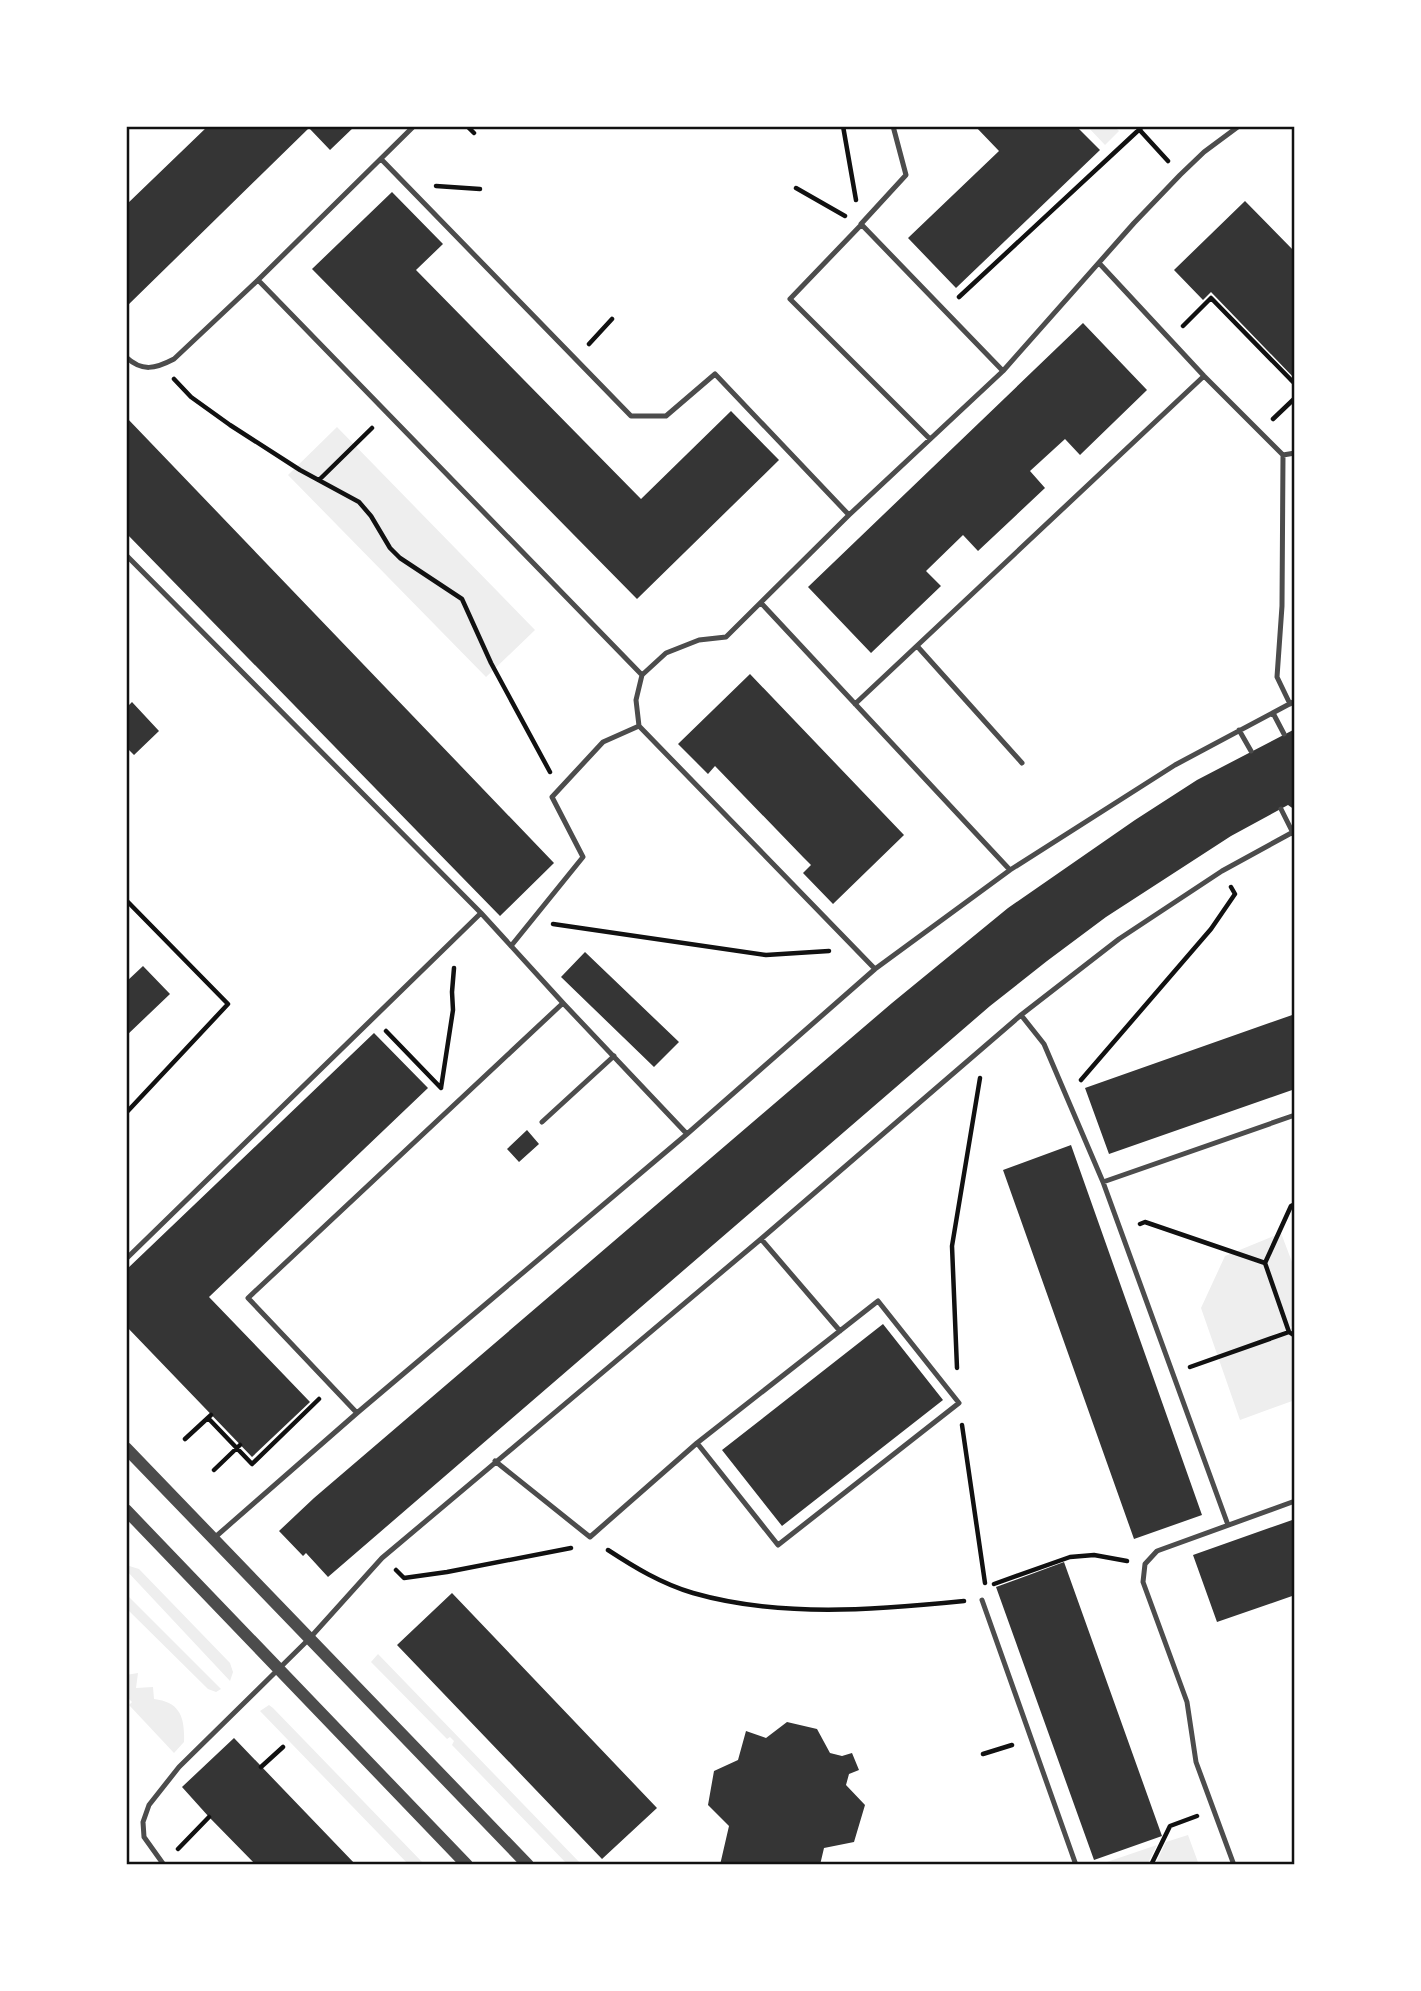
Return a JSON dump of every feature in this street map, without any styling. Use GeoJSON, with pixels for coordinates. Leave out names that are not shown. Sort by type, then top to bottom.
{"type":"FeatureCollection","features":[{"type":"Feature","properties":{"kind":"street"},"geometry":{"type":"LineString","coordinates":[[126,1448],[528,1865]]}},
{"type":"Feature","properties":{"kind":"street"},"geometry":{"type":"LineString","coordinates":[[126,1510],[467,1865]]}},
{"type":"Feature","properties":{"kind":"lane"},"geometry":{"type":"LineString","coordinates":[[126,357],[135,365],[148,368],[161,366],[174,359],[414,126]]}},
{"type":"Feature","properties":{"kind":"lane"},"geometry":{"type":"LineString","coordinates":[[893,126],[906,175],[790,299],[930,439]]}},
{"type":"Feature","properties":{"kind":"lane"},"geometry":{"type":"LineString","coordinates":[[875,969],[639,726],[636,700],[642,676],[666,653],[699,640],[726,637],[762,604],[849,515],[1003,371],[1180,175],[1239,126]]}},
{"type":"Feature","properties":{"kind":"lane"},"geometry":{"type":"LineString","coordinates":[[381,159],[631,416],[666,416],[715,374],[849,515]]}},
{"type":"Feature","properties":{"kind":"lane"},"geometry":{"type":"LineString","coordinates":[[861,224],[1003,371]]}},
{"type":"Feature","properties":{"kind":"lane"},"geometry":{"type":"LineString","coordinates":[[213,1539],[875,969],[1010,870],[1175,765],[1293,702],[1277,677],[1282,606],[1283,455],[1098,263]]}},
{"type":"Feature","properties":{"kind":"lane"},"geometry":{"type":"LineString","coordinates":[[258,280],[642,676]]}},
{"type":"Feature","properties":{"kind":"lane"},"geometry":{"type":"LineString","coordinates":[[855,704],[1204,376]]}},
{"type":"Feature","properties":{"kind":"lane"},"geometry":{"type":"LineString","coordinates":[[1283,455],[1295,453]]}},
{"type":"Feature","properties":{"kind":"lane"},"geometry":{"type":"LineString","coordinates":[[126,555],[481,914],[687,1133]]}},
{"type":"Feature","properties":{"kind":"lane"},"geometry":{"type":"LineString","coordinates":[[762,604],[1010,870]]}},
{"type":"Feature","properties":{"kind":"lane"},"geometry":{"type":"LineString","coordinates":[[917,646],[1023,763]]}},
{"type":"Feature","properties":{"kind":"lane"},"geometry":{"type":"LineString","coordinates":[[1273,713],[1284,734]]}},
{"type":"Feature","properties":{"kind":"lane"},"geometry":{"type":"LineString","coordinates":[[511,946],[583,856],[552,797],[603,742],[639,726]]}},
{"type":"Feature","properties":{"kind":"lane"},"geometry":{"type":"LineString","coordinates":[[1239,730],[1251,751]]}},
{"type":"Feature","properties":{"kind":"lane"},"geometry":{"type":"LineString","coordinates":[[164,1864],[144,1838],[143,1822],[149,1805],[179,1767],[309,1639],[382,1558],[761,1239],[1021,1015],[1119,939],[1222,871],[1294,833],[1281,809]]}},
{"type":"Feature","properties":{"kind":"lane"},"geometry":{"type":"LineString","coordinates":[[126,1259],[481,914]]}},
{"type":"Feature","properties":{"kind":"lane"},"geometry":{"type":"LineString","coordinates":[[357,1413],[248,1298],[563,1003]]}},
{"type":"Feature","properties":{"kind":"lane"},"geometry":{"type":"LineString","coordinates":[[1021,1015],[1044,1044],[1103,1182],[1228,1525]]}},
{"type":"Feature","properties":{"kind":"lane"},"geometry":{"type":"LineString","coordinates":[[542,1122],[614,1056]]}},
{"type":"Feature","properties":{"kind":"lane"},"geometry":{"type":"LineString","coordinates":[[1103,1182],[1294,1117]]}},
{"type":"Feature","properties":{"kind":"lane"},"geometry":{"type":"LineString","coordinates":[[761,1239],[840,1331]]}},
{"type":"Feature","properties":{"kind":"lane"},"geometry":{"type":"LineString","coordinates":[[495,1461],[590,1537],[697,1443],[878,1301],[959,1403],[778,1545],[697,1443]]}},
{"type":"Feature","properties":{"kind":"lane"},"geometry":{"type":"LineString","coordinates":[[1234,1865],[1196,1762],[1187,1702],[1143,1582],[1145,1564],[1157,1551],[1295,1501]]}},
{"type":"Feature","properties":{"kind":"lane"},"geometry":{"type":"LineString","coordinates":[[982,1600],[1076,1865]]}},
{"type":"Feature","properties":{"kind":"path"},"geometry":{"type":"LineString","coordinates":[[467,126],[474,133]]}},
{"type":"Feature","properties":{"kind":"path"},"geometry":{"type":"LineString","coordinates":[[843,126],[861,224]]}},
{"type":"Feature","properties":{"kind":"path"},"geometry":{"type":"LineString","coordinates":[[945,310],[1139,127],[1180,175]]}},
{"type":"Feature","properties":{"kind":"path"},"geometry":{"type":"LineString","coordinates":[[414,195],[425,185],[480,189]]}},
{"type":"Feature","properties":{"kind":"path"},"geometry":{"type":"LineString","coordinates":[[796,188],[861,224]]}},
{"type":"Feature","properties":{"kind":"path"},"geometry":{"type":"LineString","coordinates":[[1169,339],[1211,298],[1295,384]]}},
{"type":"Feature","properties":{"kind":"path"},"geometry":{"type":"LineString","coordinates":[[575,360],[612,319]]}},
{"type":"Feature","properties":{"kind":"path"},"geometry":{"type":"LineString","coordinates":[[167,372],[191,397],[230,425],[300,470],[359,502],[371,516],[390,548],[400,558],[462,599],[491,663],[556,781]]}},
{"type":"Feature","properties":{"kind":"path"},"geometry":{"type":"LineString","coordinates":[[1260,432],[1295,398]]}},
{"type":"Feature","properties":{"kind":"path"},"geometry":{"type":"LineString","coordinates":[[319,480],[388,412]]}},
{"type":"Feature","properties":{"kind":"path"},"geometry":{"type":"LineString","coordinates":[[1071,1085],[1083,1079],[1211,929],[1236,894],[1229,884]]}},
{"type":"Feature","properties":{"kind":"path"},"geometry":{"type":"LineString","coordinates":[[126,900],[228,1004],[126,1113]]}},
{"type":"Feature","properties":{"kind":"path"},"geometry":{"type":"LineString","coordinates":[[549,922],[556,927],[766,955],[834,951]]}},
{"type":"Feature","properties":{"kind":"path"},"geometry":{"type":"LineString","coordinates":[[441,1088],[453,1010],[457,937]]}},
{"type":"Feature","properties":{"kind":"path"},"geometry":{"type":"LineString","coordinates":[[374,1018],[456,1103]]}},
{"type":"Feature","properties":{"kind":"path"},"geometry":{"type":"LineString","coordinates":[[985,1046],[953,1246],[959,1403],[986,1587],[1070,1557],[1094,1555],[1145,1564]]}},
{"type":"Feature","properties":{"kind":"path"},"geometry":{"type":"LineString","coordinates":[[1295,1205],[1291,1206],[1265,1264],[1289,1332],[1295,1336]]}},
{"type":"Feature","properties":{"kind":"path"},"geometry":{"type":"LineString","coordinates":[[1145,1222],[1265,1264]]}},
{"type":"Feature","properties":{"kind":"path"},"geometry":{"type":"LineString","coordinates":[[1207,1361],[1289,1332]]}},
{"type":"Feature","properties":{"kind":"path"},"geometry":{"type":"LineString","coordinates":[[185,1439],[210,1417],[239,1447],[251,1464],[332,1387]]}},
{"type":"Feature","properties":{"kind":"path"},"geometry":{"type":"LineString","coordinates":[[214,1470],[239,1447]]}},
{"type":"Feature","properties":{"kind":"path"},"geometry":{"type":"LineString","coordinates":[[382,1558],[404,1578],[568,1550],[590,1537],[637,1570],[692,1592],[763,1607],[913,1606],[982,1600]]}},
{"type":"Feature","properties":{"kind":"path"},"geometry":{"type":"LineString","coordinates":[[983,1755],[1031,1738]]}},
{"type":"Feature","properties":{"kind":"path"},"geometry":{"type":"LineString","coordinates":[[261,1767],[283,1747]]}},
{"type":"Feature","properties":{"kind":"path"},"geometry":{"type":"LineString","coordinates":[[1151,1865],[1170,1826],[1214,1810]]}},
{"type":"Feature","properties":{"kind":"path"},"geometry":{"type":"LineString","coordinates":[[164,1864],[209,1817]]}},
{"type":"Feature","properties":{"kind":"shaded area"},"geometry":{"type":"Polygon","coordinates":[[[1087,126],[1114,126],[1119,131],[1105,145],[1087,126]]]}},
{"type":"Feature","properties":{"kind":"shaded area"},"geometry":{"type":"Polygon","coordinates":[[[337,427],[535,630],[486,677],[288,475],[337,427]]]}},
{"type":"Feature","properties":{"kind":"shaded area"},"geometry":{"type":"Polygon","coordinates":[[[1281,1233],[1295,1270],[1295,1325],[1290,1327],[1295,1331],[1295,1400],[1240,1420],[1201,1308],[1225,1256],[1281,1233]]]}},
{"type":"Feature","properties":{"kind":"shaded area"},"geometry":{"type":"Polygon","coordinates":[[[126,1565],[139,1569],[230,1663],[233,1672],[230,1681],[126,1570],[126,1565]]]}},
{"type":"Feature","properties":{"kind":"shaded area"},"geometry":{"type":"Polygon","coordinates":[[[126,1594],[221,1689],[216,1692],[208,1689],[126,1608],[126,1594]]]}},
{"type":"Feature","properties":{"kind":"shaded area"},"geometry":{"type":"Polygon","coordinates":[[[378,1654],[582,1865],[568,1865],[452,1745],[454,1741],[450,1737],[447,1739],[371,1662],[378,1654]]]}},
{"type":"Feature","properties":{"kind":"shaded area"},"geometry":{"type":"Polygon","coordinates":[[[138,1673],[136,1688],[153,1687],[154,1699],[170,1703],[182,1718],[184,1742],[174,1753],[129,1705],[132,1702],[126,1696],[126,1675],[138,1673]]]}},
{"type":"Feature","properties":{"kind":"shaded area"},"geometry":{"type":"Polygon","coordinates":[[[269,1705],[425,1865],[409,1865],[260,1711],[269,1705]]]}},
{"type":"Feature","properties":{"kind":"shaded area"},"geometry":{"type":"Polygon","coordinates":[[[1188,1835],[1199,1865],[1155,1865],[1166,1842],[1188,1835]]]}},
{"type":"Feature","properties":{"kind":"shaded area"},"geometry":{"type":"Polygon","coordinates":[[[1157,1845],[1147,1865],[1098,1865],[1157,1845]]]}},
{"type":"Feature","properties":{"kind":"building"},"geometry":{"type":"Polygon","coordinates":[[[208,126],[355,126],[330,150],[309,128],[126,307],[126,205],[208,126]]]}},
{"type":"Feature","properties":{"kind":"building"},"geometry":{"type":"Polygon","coordinates":[[[975,126],[1076,126],[1100,150],[956,288],[908,238],[999,151],[975,126]]]}},
{"type":"Feature","properties":{"kind":"building"},"geometry":{"type":"Polygon","coordinates":[[[392,192],[443,244],[416,270],[641,499],[731,411],[779,460],[637,599],[312,269],[392,192]]]}},
{"type":"Feature","properties":{"kind":"building"},"geometry":{"type":"Polygon","coordinates":[[[1245,201],[1295,252],[1295,379],[1211,292],[1203,300],[1174,270],[1245,201]]]}},
{"type":"Feature","properties":{"kind":"building"},"geometry":{"type":"Polygon","coordinates":[[[1083,323],[1147,390],[1080,455],[1065,439],[1030,471],[1045,488],[978,551],[963,535],[926,571],[941,586],[871,653],[808,587],[1083,323]]]}},
{"type":"Feature","properties":{"kind":"building"},"geometry":{"type":"Polygon","coordinates":[[[126,417],[554,863],[500,916],[126,533],[126,417]]]}},
{"type":"Feature","properties":{"kind":"building"},"geometry":{"type":"Polygon","coordinates":[[[750,674],[904,835],[833,904],[803,873],[811,865],[715,766],[708,774],[678,744],[750,674]]]}},
{"type":"Feature","properties":{"kind":"building"},"geometry":{"type":"Polygon","coordinates":[[[132,702],[159,731],[134,755],[126,747],[126,708],[132,702]]]}},
{"type":"Feature","properties":{"kind":"building"},"geometry":{"type":"Polygon","coordinates":[[[1295,729],[1295,810],[1288,805],[1231,836],[1106,917],[990,1006],[328,1577],[306,1553],[303,1556],[279,1531],[314,1498],[892,1003],[1008,908],[1197,780],[1295,729]]]}},
{"type":"Feature","properties":{"kind":"building"},"geometry":{"type":"Polygon","coordinates":[[[585,952],[679,1042],[654,1067],[561,977],[585,952]]]}},
{"type":"Feature","properties":{"kind":"building"},"geometry":{"type":"Polygon","coordinates":[[[143,966],[170,994],[126,1036],[126,982],[143,966]]]}},
{"type":"Feature","properties":{"kind":"building"},"geometry":{"type":"Polygon","coordinates":[[[1295,1014],[1295,1089],[1109,1154],[1085,1088],[1295,1014]]]}},
{"type":"Feature","properties":{"kind":"building"},"geometry":{"type":"Polygon","coordinates":[[[374,1033],[428,1088],[209,1297],[310,1402],[252,1457],[126,1326],[126,1270],[374,1033]]]}},
{"type":"Feature","properties":{"kind":"building"},"geometry":{"type":"Polygon","coordinates":[[[527,1130],[539,1144],[519,1162],[507,1149],[527,1130]]]}},
{"type":"Feature","properties":{"kind":"building"},"geometry":{"type":"Polygon","coordinates":[[[1071,1145],[1202,1515],[1134,1539],[1003,1170],[1071,1145]]]}},
{"type":"Feature","properties":{"kind":"building"},"geometry":{"type":"Polygon","coordinates":[[[883,1324],[943,1400],[782,1526],[722,1450],[883,1324]]]}},
{"type":"Feature","properties":{"kind":"building"},"geometry":{"type":"Polygon","coordinates":[[[1295,1519],[1295,1595],[1217,1622],[1193,1555],[1295,1519]]]}},
{"type":"Feature","properties":{"kind":"building"},"geometry":{"type":"Polygon","coordinates":[[[1064,1562],[1162,1836],[1094,1860],[996,1587],[1064,1562]]]}},
{"type":"Feature","properties":{"kind":"building"},"geometry":{"type":"Polygon","coordinates":[[[452,1593],[657,1808],[602,1859],[397,1645],[452,1593]]]}},
{"type":"Feature","properties":{"kind":"building"},"geometry":{"type":"Polygon","coordinates":[[[787,1722],[817,1729],[830,1753],[842,1756],[852,1753],[859,1770],[849,1774],[846,1785],[865,1805],[854,1842],[824,1848],[820,1865],[720,1865],[729,1826],[708,1805],[714,1771],[738,1760],[746,1731],[766,1738],[787,1722]]]}},
{"type":"Feature","properties":{"kind":"building"},"geometry":{"type":"Polygon","coordinates":[[[234,1738],[356,1865],[256,1865],[209,1817],[182,1787],[234,1738]]]}}]}
